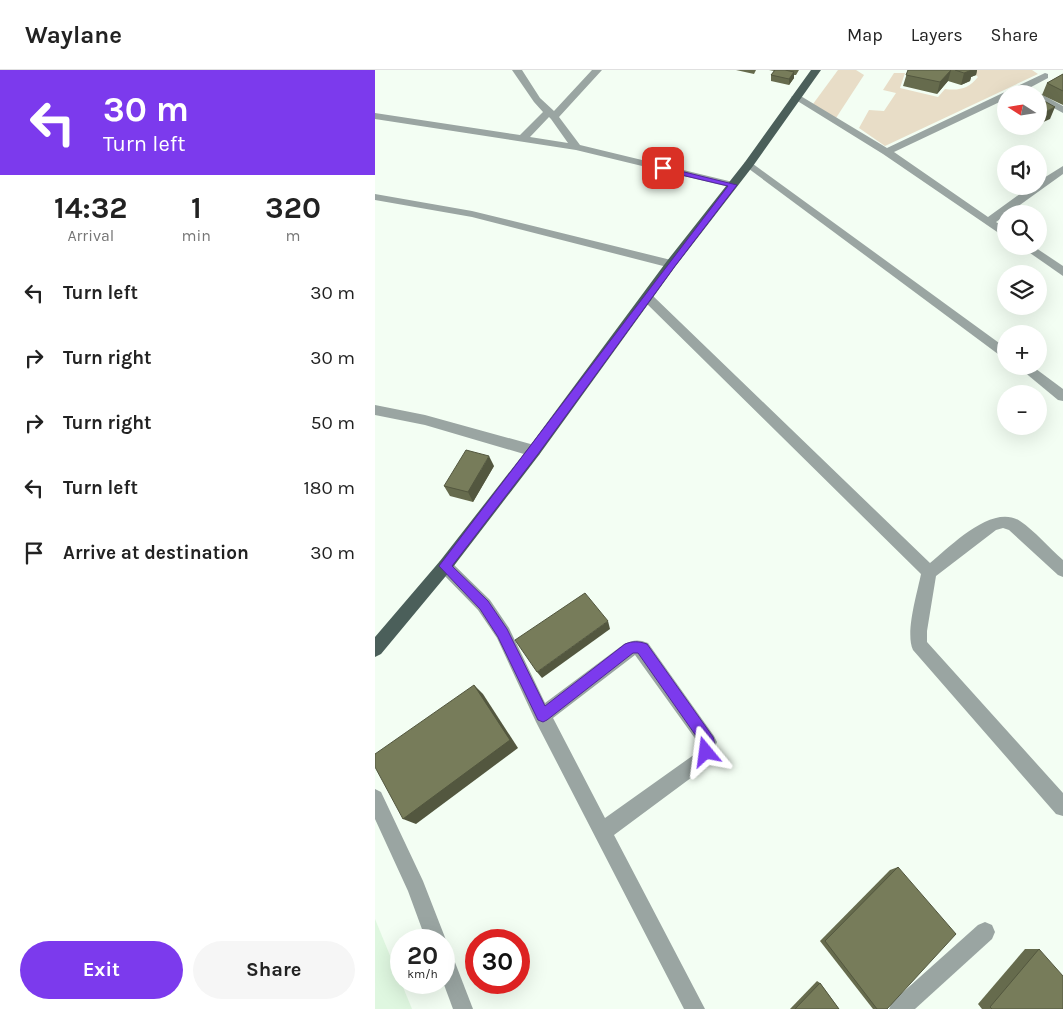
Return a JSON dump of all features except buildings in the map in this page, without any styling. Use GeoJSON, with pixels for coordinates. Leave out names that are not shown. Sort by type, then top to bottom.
{"type":"FeatureCollection","features":[{"type":"Feature","properties":{"kind":"main road"},"geometry":{"type":"LineString","coordinates":[[375,649],[445,566],[534,451],[648,298],[671,264],[749,164],[816,70]]}},
{"type":"Feature","properties":{"kind":"street"},"geometry":{"type":"LineString","coordinates":[[517,70],[576,147]]}},
{"type":"Feature","properties":{"kind":"street"},"geometry":{"type":"LineString","coordinates":[[522,139],[551,115],[597,70]]}},
{"type":"Feature","properties":{"kind":"street"},"geometry":{"type":"LineString","coordinates":[[1028,85],[1045,76]]}},
{"type":"Feature","properties":{"kind":"street"},"geometry":{"type":"LineString","coordinates":[[796,97],[887,152],[997,228]]}},
{"type":"Feature","properties":{"kind":"street"},"geometry":{"type":"LineString","coordinates":[[887,152],[997,100]]}},
{"type":"Feature","properties":{"kind":"street"},"geometry":{"type":"LineString","coordinates":[[1047,101],[1063,110]]}},
{"type":"Feature","properties":{"kind":"street"},"geometry":{"type":"LineString","coordinates":[[375,116],[576,147],[733,185]]}},
{"type":"Feature","properties":{"kind":"street"},"geometry":{"type":"LineString","coordinates":[[749,164],[997,347]]}},
{"type":"Feature","properties":{"kind":"street"},"geometry":{"type":"LineString","coordinates":[[1047,180],[1063,169]]}},
{"type":"Feature","properties":{"kind":"street"},"geometry":{"type":"LineString","coordinates":[[988,222],[1026,195]]}},
{"type":"Feature","properties":{"kind":"street"},"geometry":{"type":"LineString","coordinates":[[375,196],[472,214],[671,264]]}},
{"type":"Feature","properties":{"kind":"street"},"geometry":{"type":"LineString","coordinates":[[1038,255],[1063,272]]}},
{"type":"Feature","properties":{"kind":"street"},"geometry":{"type":"LineString","coordinates":[[648,298],[929,572]]}},
{"type":"Feature","properties":{"kind":"street"},"geometry":{"type":"LineString","coordinates":[[1035,375],[1063,396]]}},
{"type":"Feature","properties":{"kind":"street"},"geometry":{"type":"LineString","coordinates":[[375,410],[425,420],[534,451]]}},
{"type":"Feature","properties":{"kind":"street"},"geometry":{"type":"LineString","coordinates":[[1063,570],[1014,525],[1003,522],[992,524],[929,572],[919,631],[919,645],[1063,807]]}},
{"type":"Feature","properties":{"kind":"street"},"geometry":{"type":"LineString","coordinates":[[445,566],[484,605],[503,633],[601,832],[695,1009]]}},
{"type":"Feature","properties":{"kind":"street"},"geometry":{"type":"LineString","coordinates":[[543,716],[629,649],[635,647],[642,648],[708,742],[701,760],[601,832]]}},
{"type":"Feature","properties":{"kind":"street"},"geometry":{"type":"LineString","coordinates":[[375,798],[416,888],[432,929]]}},
{"type":"Feature","properties":{"kind":"street"},"geometry":{"type":"LineString","coordinates":[[899,1009],[985,932]]}},
{"type":"Feature","properties":{"kind":"street"},"geometry":{"type":"LineString","coordinates":[[455,988],[463,1009]]}},
{"type":"Feature","properties":{"kind":"shaded area"},"geometry":{"type":"Polygon","coordinates":[[[838,70],[856,70],[864,75],[836,118],[813,104],[838,70]]]}},
{"type":"Feature","properties":{"kind":"shaded area"},"geometry":{"type":"Polygon","coordinates":[[[970,70],[1032,70],[1038,74],[1015,85],[997,85],[997,93],[885,146],[859,128],[869,110],[884,111],[896,93],[883,90],[894,73],[905,73],[900,88],[938,97],[945,89],[960,89],[971,84],[978,77],[970,70]]]}},
{"type":"Feature","properties":{"kind":"shaded area"},"geometry":{"type":"Polygon","coordinates":[[[375,919],[390,955],[390,994],[406,994],[412,1009],[375,1009],[375,919]]]}},
{"type":"Feature","properties":{"kind":"route"},"geometry":{"type":"LineString","coordinates":[[663,168],[733,185],[671,264],[648,298],[534,451],[445,566],[484,605],[503,633],[543,716],[629,649],[635,647],[642,648],[708,742],[706,752]]}}]}
